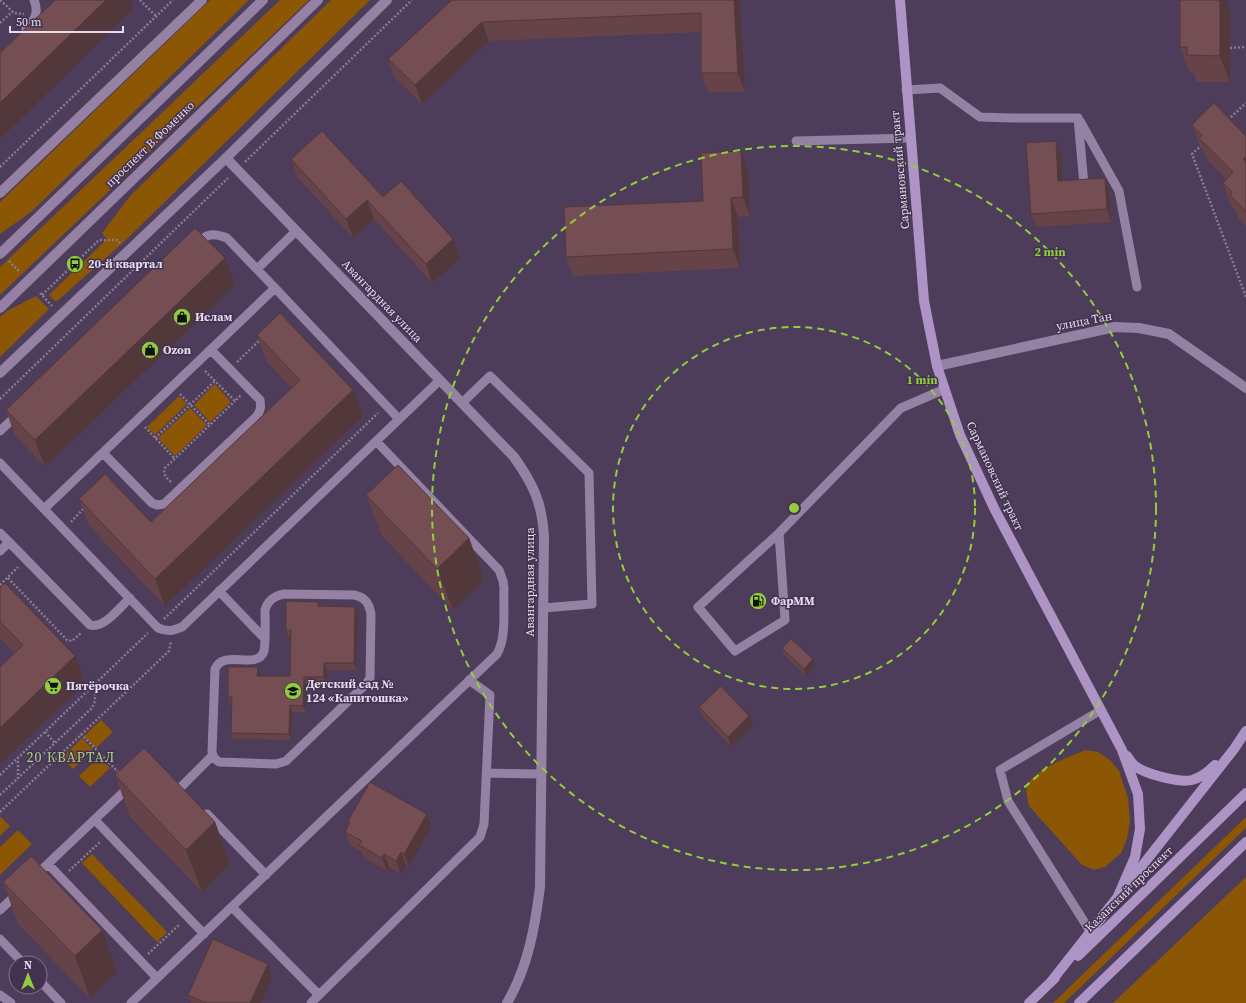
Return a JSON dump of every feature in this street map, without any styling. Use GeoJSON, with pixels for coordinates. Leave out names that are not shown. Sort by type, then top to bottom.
{"type":"FeatureCollection","features":[{"type":"Feature","properties":{"kind":"main road","name":"Сармановский тракт"},"geometry":{"type":"LineString","coordinates":[[900,0],[924,301],[937,366],[960,435],[995,510],[1122,750],[1138,794],[1140,829],[1135,856],[1118,896]]}},
{"type":"Feature","properties":{"kind":"main road"},"geometry":{"type":"LineString","coordinates":[[1050,983],[1234,749],[1246,731]]}},
{"type":"Feature","properties":{"kind":"main road","name":"Сармановский тракт"},"geometry":{"type":"LineString","coordinates":[[1122,750],[1135,766],[1158,776],[1172,780],[1191,780],[1207,772],[1234,749]]}},
{"type":"Feature","properties":{"kind":"main road","name":"Казанский проспект"},"geometry":{"type":"LineString","coordinates":[[1029,1003],[1246,793]]}},
{"type":"Feature","properties":{"kind":"main road"},"geometry":{"type":"LineString","coordinates":[[1079,1003],[1246,842]]}},
{"type":"Feature","properties":{"kind":"street"},"geometry":{"type":"LineString","coordinates":[[0,193],[202,0]]}},
{"type":"Feature","properties":{"kind":"street","name":"проспект В.Фоменко"},"geometry":{"type":"LineString","coordinates":[[4,257],[263,0]]}},
{"type":"Feature","properties":{"kind":"street","name":"проспект В.Фоменко"},"geometry":{"type":"LineString","coordinates":[[0,308],[318,0]]}},
{"type":"Feature","properties":{"kind":"street"},"geometry":{"type":"LineString","coordinates":[[0,373],[226,158],[387,0]]}},
{"type":"Feature","properties":{"kind":"street","name":"Авангардная улица"},"geometry":{"type":"LineString","coordinates":[[226,158],[514,457],[528,477],[535,492],[541,512],[544,536],[540,886],[536,919],[524,965],[507,1003]]}},
{"type":"Feature","properties":{"kind":"street","name":"улица Тан"},"geometry":{"type":"LineString","coordinates":[[937,366],[1116,327],[1140,328],[1169,334],[1246,388]]}},
{"type":"Feature","properties":{"kind":"lane"},"geometry":{"type":"LineString","coordinates":[[17,38],[34,22],[36,12],[34,0]]}},
{"type":"Feature","properties":{"kind":"lane"},"geometry":{"type":"LineString","coordinates":[[906,90],[940,88],[980,117],[1078,118]]}},
{"type":"Feature","properties":{"kind":"lane"},"geometry":{"type":"LineString","coordinates":[[1078,118],[1084,185]]}},
{"type":"Feature","properties":{"kind":"lane"},"geometry":{"type":"LineString","coordinates":[[1078,118],[1119,191],[1137,287]]}},
{"type":"Feature","properties":{"kind":"lane"},"geometry":{"type":"LineString","coordinates":[[796,141],[910,138]]}},
{"type":"Feature","properties":{"kind":"lane"},"geometry":{"type":"LineString","coordinates":[[257,269],[296,231]]}},
{"type":"Feature","properties":{"kind":"lane"},"geometry":{"type":"LineString","coordinates":[[190,250],[201,239],[208,235],[217,234],[227,238],[399,419]]}},
{"type":"Feature","properties":{"kind":"lane"},"geometry":{"type":"LineString","coordinates":[[44,509],[275,288]]}},
{"type":"Feature","properties":{"kind":"lane"},"geometry":{"type":"LineString","coordinates":[[103,452],[152,503],[157,505],[164,504],[179,490],[260,411],[260,400],[211,350]]}},
{"type":"Feature","properties":{"kind":"lane"},"geometry":{"type":"LineString","coordinates":[[462,403],[490,376],[589,473],[592,604],[543,608]]}},
{"type":"Feature","properties":{"kind":"lane"},"geometry":{"type":"LineString","coordinates":[[0,463],[156,626],[164,630],[171,631],[182,627],[440,380]]}},
{"type":"Feature","properties":{"kind":"lane"},"geometry":{"type":"LineString","coordinates":[[779,533],[785,620],[735,651],[698,607],[779,533],[901,408],[944,389]]}},
{"type":"Feature","properties":{"kind":"lane"},"geometry":{"type":"LineString","coordinates":[[0,432],[23,410]]}},
{"type":"Feature","properties":{"kind":"lane"},"geometry":{"type":"LineString","coordinates":[[132,1003],[496,654],[502,642],[504,588],[502,575],[497,566],[376,441]]}},
{"type":"Feature","properties":{"kind":"lane"},"geometry":{"type":"LineString","coordinates":[[0,533],[90,625],[96,626],[104,623],[130,598]]}},
{"type":"Feature","properties":{"kind":"lane"},"geometry":{"type":"LineString","coordinates":[[0,551],[9,542]]}},
{"type":"Feature","properties":{"kind":"lane"},"geometry":{"type":"LineString","coordinates":[[219,591],[264,638]]}},
{"type":"Feature","properties":{"kind":"lane"},"geometry":{"type":"LineString","coordinates":[[278,595],[358,596],[367,602],[372,614],[370,674],[368,681],[288,760],[283,763],[222,763],[213,755],[214,673],[216,666],[227,659],[251,660],[258,658],[264,650],[264,638],[265,610],[270,600],[278,595]]}},
{"type":"Feature","properties":{"kind":"lane"},"geometry":{"type":"LineString","coordinates":[[311,1003],[480,837],[484,824],[490,695],[469,680]]}},
{"type":"Feature","properties":{"kind":"lane"},"geometry":{"type":"LineString","coordinates":[[1090,931],[1008,801],[1000,770],[1100,710]]}},
{"type":"Feature","properties":{"kind":"lane"},"geometry":{"type":"LineString","coordinates":[[181,787],[213,755]]}},
{"type":"Feature","properties":{"kind":"lane"},"geometry":{"type":"LineString","coordinates":[[486,773],[541,774]]}},
{"type":"Feature","properties":{"kind":"lane"},"geometry":{"type":"LineString","coordinates":[[0,910],[139,777]]}},
{"type":"Feature","properties":{"kind":"lane"},"geometry":{"type":"LineString","coordinates":[[202,809],[266,875]]}},
{"type":"Feature","properties":{"kind":"lane"},"geometry":{"type":"LineString","coordinates":[[95,820],[204,934]]}},
{"type":"Feature","properties":{"kind":"lane"},"geometry":{"type":"LineString","coordinates":[[48,864],[157,978]]}},
{"type":"Feature","properties":{"kind":"lane"},"geometry":{"type":"LineString","coordinates":[[232,907],[319,995]]}},
{"type":"Feature","properties":{"kind":"lane"},"geometry":{"type":"LineString","coordinates":[[0,939],[15,955]]}},
{"type":"Feature","properties":{"kind":"lane"},"geometry":{"type":"LineString","coordinates":[[48,989],[61,1003]]}},
{"type":"Feature","properties":{"kind":"lane"},"geometry":{"type":"LineString","coordinates":[[0,995],[11,1003]]}},
{"type":"Feature","properties":{"kind":"path"},"geometry":{"type":"LineString","coordinates":[[0,0],[12,12],[17,14],[36,12]]}},
{"type":"Feature","properties":{"kind":"path"},"geometry":{"type":"LineString","coordinates":[[140,0],[156,16]]}},
{"type":"Feature","properties":{"kind":"path"},"geometry":{"type":"LineString","coordinates":[[0,167],[173,0]]}},
{"type":"Feature","properties":{"kind":"path"},"geometry":{"type":"LineString","coordinates":[[0,398],[412,0]]}},
{"type":"Feature","properties":{"kind":"path"},"geometry":{"type":"LineString","coordinates":[[0,23],[12,12]]}},
{"type":"Feature","properties":{"kind":"path"},"geometry":{"type":"LineString","coordinates":[[1230,48],[1246,48]]}},
{"type":"Feature","properties":{"kind":"path"},"geometry":{"type":"LineString","coordinates":[[1224,124],[1246,103]]}},
{"type":"Feature","properties":{"kind":"path"},"geometry":{"type":"LineString","coordinates":[[1203,144],[1192,154],[1246,297]]}},
{"type":"Feature","properties":{"kind":"path"},"geometry":{"type":"LineString","coordinates":[[52,306],[41,294],[99,240],[117,240],[140,263]]}},
{"type":"Feature","properties":{"kind":"path"},"geometry":{"type":"LineString","coordinates":[[4,257],[22,274]]}},
{"type":"Feature","properties":{"kind":"path"},"geometry":{"type":"LineString","coordinates":[[230,370],[262,339]]}},
{"type":"Feature","properties":{"kind":"path"},"geometry":{"type":"LineString","coordinates":[[205,370],[235,401]]}},
{"type":"Feature","properties":{"kind":"path"},"geometry":{"type":"LineString","coordinates":[[155,438],[215,380]]}},
{"type":"Feature","properties":{"kind":"path"},"geometry":{"type":"LineString","coordinates":[[179,490],[166,477],[164,472],[165,468],[248,388]]}},
{"type":"Feature","properties":{"kind":"path"},"geometry":{"type":"LineString","coordinates":[[180,394],[210,425]]}},
{"type":"Feature","properties":{"kind":"path"},"geometry":{"type":"LineString","coordinates":[[0,775],[387,405]]}},
{"type":"Feature","properties":{"kind":"path"},"geometry":{"type":"LineString","coordinates":[[137,420],[175,459]]}},
{"type":"Feature","properties":{"kind":"path"},"geometry":{"type":"LineString","coordinates":[[63,529],[90,503]]}},
{"type":"Feature","properties":{"kind":"path"},"geometry":{"type":"LineString","coordinates":[[0,585],[26,560]]}},
{"type":"Feature","properties":{"kind":"path"},"geometry":{"type":"LineString","coordinates":[[8,578],[67,640],[74,640],[90,625]]}},
{"type":"Feature","properties":{"kind":"path"},"geometry":{"type":"LineString","coordinates":[[0,812],[169,651],[171,631]]}},
{"type":"Feature","properties":{"kind":"path"},"geometry":{"type":"LineString","coordinates":[[0,795],[94,704],[95,684]]}},
{"type":"Feature","properties":{"kind":"path"},"geometry":{"type":"LineString","coordinates":[[45,732],[55,743]]}},
{"type":"Feature","properties":{"kind":"path"},"geometry":{"type":"LineString","coordinates":[[81,734],[130,786]]}},
{"type":"Feature","properties":{"kind":"path"},"geometry":{"type":"LineString","coordinates":[[18,758],[18,778]]}},
{"type":"Feature","properties":{"kind":"path"},"geometry":{"type":"LineString","coordinates":[[62,879],[108,834]]}},
{"type":"Feature","properties":{"kind":"path"},"geometry":{"type":"LineString","coordinates":[[141,961],[187,916]]}},
{"type":"Feature","properties":{"kind":"shaded area"},"geometry":{"type":"Polygon","coordinates":[[[210,0],[249,0],[31,212],[0,234],[0,202],[210,0]]]}},
{"type":"Feature","properties":{"kind":"shaded area"},"geometry":{"type":"Polygon","coordinates":[[[280,0],[309,0],[0,295],[0,267],[280,0]]]}},
{"type":"Feature","properties":{"kind":"shaded area"},"geometry":{"type":"Polygon","coordinates":[[[331,0],[370,0],[125,241],[56,302],[49,295],[107,239],[102,233],[131,195],[331,0]]]}},
{"type":"Feature","properties":{"kind":"shaded area"},"geometry":{"type":"Polygon","coordinates":[[[36,296],[49,309],[0,357],[0,317],[7,311],[36,296]]]}},
{"type":"Feature","properties":{"kind":"shaded area"},"geometry":{"type":"Polygon","coordinates":[[[215,384],[231,402],[210,422],[194,405],[215,384]]]}},
{"type":"Feature","properties":{"kind":"shaded area"},"geometry":{"type":"Polygon","coordinates":[[[179,396],[187,404],[155,435],[147,427],[179,396]]]}},
{"type":"Feature","properties":{"kind":"shaded area"},"geometry":{"type":"Polygon","coordinates":[[[190,408],[207,425],[175,456],[158,438],[190,408]]]}},
{"type":"Feature","properties":{"kind":"shaded area"},"geometry":{"type":"Polygon","coordinates":[[[101,720],[113,732],[96,748],[84,736],[101,720]]]}},
{"type":"Feature","properties":{"kind":"shaded area"},"geometry":{"type":"Polygon","coordinates":[[[82,738],[93,750],[73,769],[62,758],[82,738]]]}},
{"type":"Feature","properties":{"kind":"shaded area"},"geometry":{"type":"Polygon","coordinates":[[[1085,750],[1098,752],[1111,761],[1119,771],[1128,798],[1130,821],[1127,839],[1121,853],[1105,867],[1094,870],[1082,865],[1029,806],[1026,793],[1030,781],[1041,771],[1085,750]]]}},
{"type":"Feature","properties":{"kind":"shaded area"},"geometry":{"type":"Polygon","coordinates":[[[99,757],[110,768],[90,787],[79,776],[99,757]]]}},
{"type":"Feature","properties":{"kind":"shaded area"},"geometry":{"type":"Polygon","coordinates":[[[1,817],[10,826],[0,836],[0,818],[1,817]]]}},
{"type":"Feature","properties":{"kind":"shaded area"},"geometry":{"type":"Polygon","coordinates":[[[1246,817],[1246,828],[1064,1003],[1053,1003],[1246,817]]]}},
{"type":"Feature","properties":{"kind":"shaded area"},"geometry":{"type":"Polygon","coordinates":[[[18,830],[32,844],[0,875],[0,847],[18,830]]]}},
{"type":"Feature","properties":{"kind":"shaded area"},"geometry":{"type":"Polygon","coordinates":[[[92,854],[167,932],[157,942],[82,863],[92,854]]]}},
{"type":"Feature","properties":{"kind":"shaded area"},"geometry":{"type":"Polygon","coordinates":[[[1246,877],[1246,1003],[1113,1003],[1246,877]]]}},
{"type":"Feature","properties":{"kind":"building"},"geometry":{"type":"Polygon","coordinates":[[[55,0],[106,0],[0,103],[0,53],[55,0]]]}},
{"type":"Feature","properties":{"kind":"building"},"geometry":{"type":"Polygon","coordinates":[[[452,0],[734,0],[738,73],[701,73],[701,13],[482,22],[415,85],[388,59],[452,0]]]}},
{"type":"Feature","properties":{"kind":"building"},"geometry":{"type":"Polygon","coordinates":[[[1180,0],[1220,0],[1220,56],[1187,55],[1187,47],[1180,47],[1180,0]]]}},
{"type":"Feature","properties":{"kind":"building"},"geometry":{"type":"Polygon","coordinates":[[[1214,103],[1246,136],[1246,157],[1243,159],[1246,163],[1246,212],[1230,195],[1232,192],[1223,183],[1233,172],[1199,138],[1202,135],[1192,125],[1214,103]]]}},
{"type":"Feature","properties":{"kind":"building"},"geometry":{"type":"Polygon","coordinates":[[[322,131],[383,197],[401,181],[453,239],[426,264],[367,200],[346,219],[291,159],[322,131]]]}},
{"type":"Feature","properties":{"kind":"building"},"geometry":{"type":"Polygon","coordinates":[[[1056,141],[1058,181],[1105,178],[1107,209],[1031,214],[1026,143],[1056,141]]]}},
{"type":"Feature","properties":{"kind":"building"},"geometry":{"type":"Polygon","coordinates":[[[741,151],[743,197],[731,198],[733,249],[566,257],[564,207],[703,201],[701,153],[741,151]]]}},
{"type":"Feature","properties":{"kind":"building"},"geometry":{"type":"Polygon","coordinates":[[[195,228],[225,258],[35,440],[6,410],[195,228]]]}},
{"type":"Feature","properties":{"kind":"building"},"geometry":{"type":"Polygon","coordinates":[[[280,313],[353,390],[155,579],[79,499],[105,474],[151,522],[300,380],[257,335],[280,313]]]}},
{"type":"Feature","properties":{"kind":"building"},"geometry":{"type":"Polygon","coordinates":[[[398,465],[469,538],[437,569],[366,495],[398,465]]]}},
{"type":"Feature","properties":{"kind":"building"},"geometry":{"type":"Polygon","coordinates":[[[5,583],[75,656],[0,728],[0,667],[23,645],[0,622],[0,587],[5,583]]]}},
{"type":"Feature","properties":{"kind":"building"},"geometry":{"type":"Polygon","coordinates":[[[286,601],[318,602],[318,606],[355,607],[354,663],[324,663],[324,677],[304,677],[303,706],[290,705],[289,734],[231,733],[232,697],[228,697],[228,667],[258,667],[257,676],[290,676],[291,630],[286,630],[286,601]]]}},
{"type":"Feature","properties":{"kind":"building"},"geometry":{"type":"Polygon","coordinates":[[[791,639],[813,659],[804,669],[782,648],[791,639]]]}},
{"type":"Feature","properties":{"kind":"building"},"geometry":{"type":"Polygon","coordinates":[[[721,686],[749,716],[728,737],[699,707],[721,686]]]}},
{"type":"Feature","properties":{"kind":"building"},"geometry":{"type":"Polygon","coordinates":[[[144,748],[215,822],[186,850],[115,775],[144,748]]]}},
{"type":"Feature","properties":{"kind":"building"},"geometry":{"type":"Polygon","coordinates":[[[370,782],[427,814],[404,854],[401,852],[396,861],[384,854],[382,858],[359,845],[362,841],[345,832],[350,822],[348,821],[370,782]]]}},
{"type":"Feature","properties":{"kind":"building"},"geometry":{"type":"Polygon","coordinates":[[[31,856],[102,930],[75,956],[3,882],[31,856]]]}},
{"type":"Feature","properties":{"kind":"building"},"geometry":{"type":"Polygon","coordinates":[[[213,939],[268,964],[250,1003],[206,1003],[188,995],[213,939]]]}},
{"type":"Feature","properties":{"kind":"place","name":"20-й квартал"},"geometry":{"type":"Point","coordinates":[75,264]}},
{"type":"Feature","properties":{"kind":"place","name":"Ислам"},"geometry":{"type":"Point","coordinates":[182,317]}},
{"type":"Feature","properties":{"kind":"place","name":"Ozon"},"geometry":{"type":"Point","coordinates":[150,350]}},
{"type":"Feature","properties":{"kind":"place","name":"ФарММ"},"geometry":{"type":"Point","coordinates":[758,601]}},
{"type":"Feature","properties":{"kind":"place","name":"Пятёрочка"},"geometry":{"type":"Point","coordinates":[53,686]}},
{"type":"Feature","properties":{"kind":"place","name":"Детский сад № 124 «Капитошка»"},"geometry":{"type":"Point","coordinates":[293,691]}},
{"type":"Feature","properties":{"kind":"district","name":"20 КВАРТАЛ"},"geometry":{"type":"Point","coordinates":[71,757]}}]}
